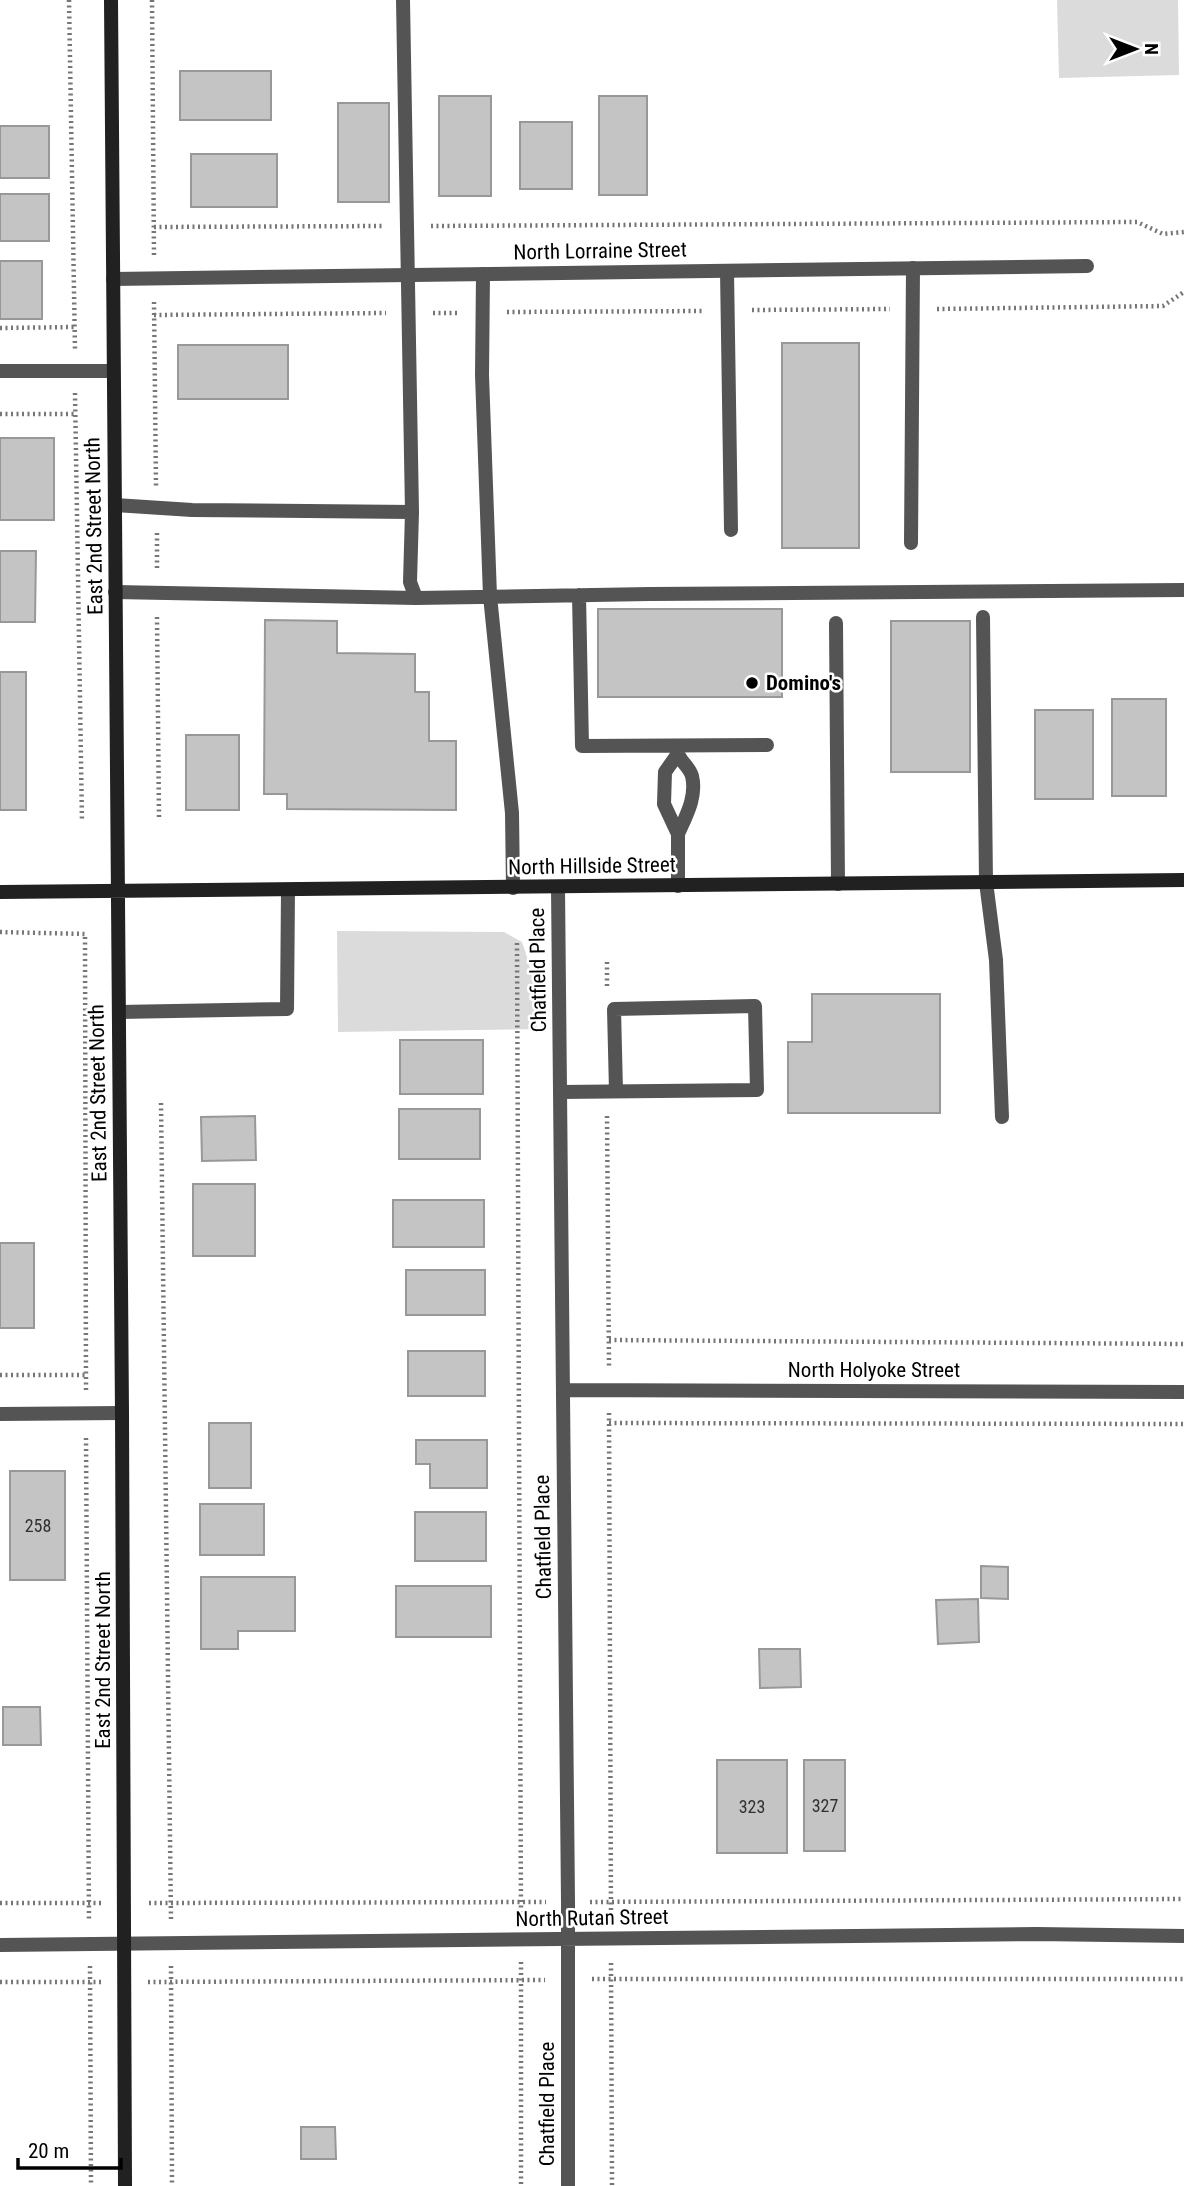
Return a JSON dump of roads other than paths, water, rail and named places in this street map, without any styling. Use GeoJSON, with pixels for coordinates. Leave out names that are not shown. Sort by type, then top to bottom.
{"type":"FeatureCollection","features":[{"type":"Feature","properties":{"kind":"street","name":"East 2nd Street North"},"geometry":{"type":"LineString","coordinates":[[111,0],[125,2186]]}},
{"type":"Feature","properties":{"kind":"street"},"geometry":{"type":"LineString","coordinates":[[403,0],[412,512],[410,582],[416,598]]}},
{"type":"Feature","properties":{"kind":"street","name":"North Lorraine Street"},"geometry":{"type":"LineString","coordinates":[[113,279],[1087,265]]}},
{"type":"Feature","properties":{"kind":"street"},"geometry":{"type":"LineString","coordinates":[[911,543],[913,268]]}},
{"type":"Feature","properties":{"kind":"street"},"geometry":{"type":"LineString","coordinates":[[727,271],[731,530]]}},
{"type":"Feature","properties":{"kind":"street"},"geometry":{"type":"LineString","coordinates":[[483,274],[482,375],[490,596],[512,813],[513,888]]}},
{"type":"Feature","properties":{"kind":"street"},"geometry":{"type":"LineString","coordinates":[[0,372],[113,371]]}},
{"type":"Feature","properties":{"kind":"street"},"geometry":{"type":"LineString","coordinates":[[115,505],[412,512]]}},
{"type":"Feature","properties":{"kind":"street"},"geometry":{"type":"LineString","coordinates":[[115,592],[416,598],[1184,590]]}},
{"type":"Feature","properties":{"kind":"street"},"geometry":{"type":"LineString","coordinates":[[579,595],[582,746],[677,750],[767,745]]}},
{"type":"Feature","properties":{"kind":"street"},"geometry":{"type":"LineString","coordinates":[[983,617],[986,882],[996,960],[1002,1117]]}},
{"type":"Feature","properties":{"kind":"street"},"geometry":{"type":"LineString","coordinates":[[836,623],[838,884]]}},
{"type":"Feature","properties":{"kind":"street"},"geometry":{"type":"LineString","coordinates":[[677,750],[665,772],[664,804],[678,834],[678,886]]}},
{"type":"Feature","properties":{"kind":"street"},"geometry":{"type":"LineString","coordinates":[[677,750],[692,775],[691,807],[678,834]]}},
{"type":"Feature","properties":{"kind":"street","name":"North Hillside Street"},"geometry":{"type":"LineString","coordinates":[[0,891],[558,888],[1184,880]]}},
{"type":"Feature","properties":{"kind":"street","name":"Chatfield Place"},"geometry":{"type":"LineString","coordinates":[[558,888],[568,2186]]}},
{"type":"Feature","properties":{"kind":"street"},"geometry":{"type":"LineString","coordinates":[[119,1012],[287,1009],[288,890]]}},
{"type":"Feature","properties":{"kind":"street"},"geometry":{"type":"LineString","coordinates":[[560,1092],[757,1090],[755,1006],[614,1009],[612,1091]]}},
{"type":"Feature","properties":{"kind":"street","name":"North Holyoke Street"},"geometry":{"type":"LineString","coordinates":[[563,1390],[1184,1392]]}},
{"type":"Feature","properties":{"kind":"street"},"geometry":{"type":"LineString","coordinates":[[0,1414],[122,1413]]}},
{"type":"Feature","properties":{"kind":"street","name":"North Rutan Street"},"geometry":{"type":"LineString","coordinates":[[0,1945],[1036,1934],[1184,1936]]}},
{"type":"Feature","properties":{"kind":"place","name":"Domino's"},"geometry":{"type":"Point","coordinates":[752,683]}}]}
